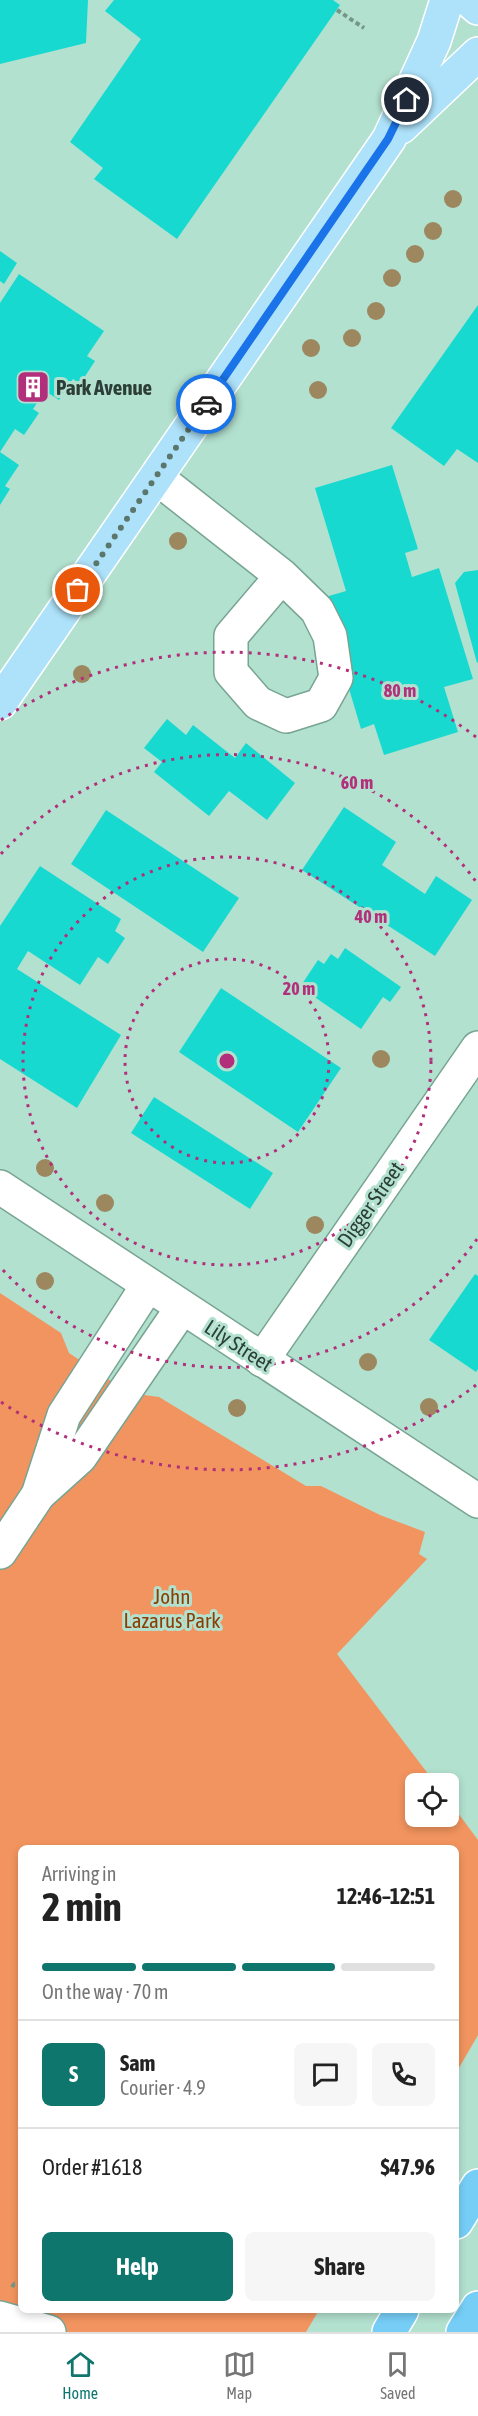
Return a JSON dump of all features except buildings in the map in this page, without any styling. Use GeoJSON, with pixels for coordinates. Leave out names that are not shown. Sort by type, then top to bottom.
{"type":"FeatureCollection","features":[{"type":"Feature","properties":{"kind":"highway"},"geometry":{"type":"LineString","coordinates":[[459,2217],[478,2186]]}},
{"type":"Feature","properties":{"kind":"highway"},"geometry":{"type":"LineString","coordinates":[[463,2332],[478,2308]]}},
{"type":"Feature","properties":{"kind":"highway"},"geometry":{"type":"LineString","coordinates":[[389,2332],[400,2313]]}},
{"type":"Feature","properties":{"kind":"main road"},"geometry":{"type":"LineString","coordinates":[[0,703],[388,139],[434,41],[447,0]]}},
{"type":"Feature","properties":{"kind":"main road"},"geometry":{"type":"LineString","coordinates":[[469,0],[478,8]]}},
{"type":"Feature","properties":{"kind":"main road"},"geometry":{"type":"LineString","coordinates":[[388,139],[478,54]]}},
{"type":"Feature","properties":{"kind":"street"},"geometry":{"type":"LineString","coordinates":[[156,477],[282,576]]}},
{"type":"Feature","properties":{"kind":"street","name":"Digger Street"},"geometry":{"type":"LineString","coordinates":[[262,1360],[478,1048]]}},
{"type":"Feature","properties":{"kind":"street","name":"Lily Street"},"geometry":{"type":"LineString","coordinates":[[0,1187],[478,1501]]}},
{"type":"Feature","properties":{"kind":"street"},"geometry":{"type":"LineString","coordinates":[[38,1495],[64,1415],[148,1285]]}},
{"type":"Feature","properties":{"kind":"street"},"geometry":{"type":"LineString","coordinates":[[0,1552],[38,1495],[80,1457],[182,1308]]}},
{"type":"Feature","properties":{"kind":"street"},"geometry":{"type":"LineString","coordinates":[[0,2318],[49,2332]]}},
{"type":"Feature","properties":{"kind":"path"},"geometry":{"type":"LineString","coordinates":[[337,10],[364,28]]}},
{"type":"Feature","properties":{"kind":"green space","name":"John Lazarus Park"},"geometry":{"type":"Polygon","coordinates":[[[0,1293],[61,1333],[69,1353],[129,1393],[159,1397],[306,1486],[321,1486],[380,1515],[425,1532],[419,1554],[427,1559],[337,1654],[427,1773],[405,1773],[405,1827],[459,1827],[459,1814],[478,1840],[478,2035],[459,2068],[459,1845],[18,1845],[18,2313],[317,2313],[306,2332],[0,2332],[0,1293]]]}},
{"type":"Feature","properties":{"kind":"way so far"},"geometry":{"type":"LineString","coordinates":[[78,590],[206,404]]}},
{"type":"Feature","properties":{"kind":"place","name":"Park Avenue"},"geometry":{"type":"Point","coordinates":[33,387]}},
{"type":"Feature","properties":{"kind":"route"},"geometry":{"type":"LineString","coordinates":[[206,404],[388,139],[407,100]]}}]}
